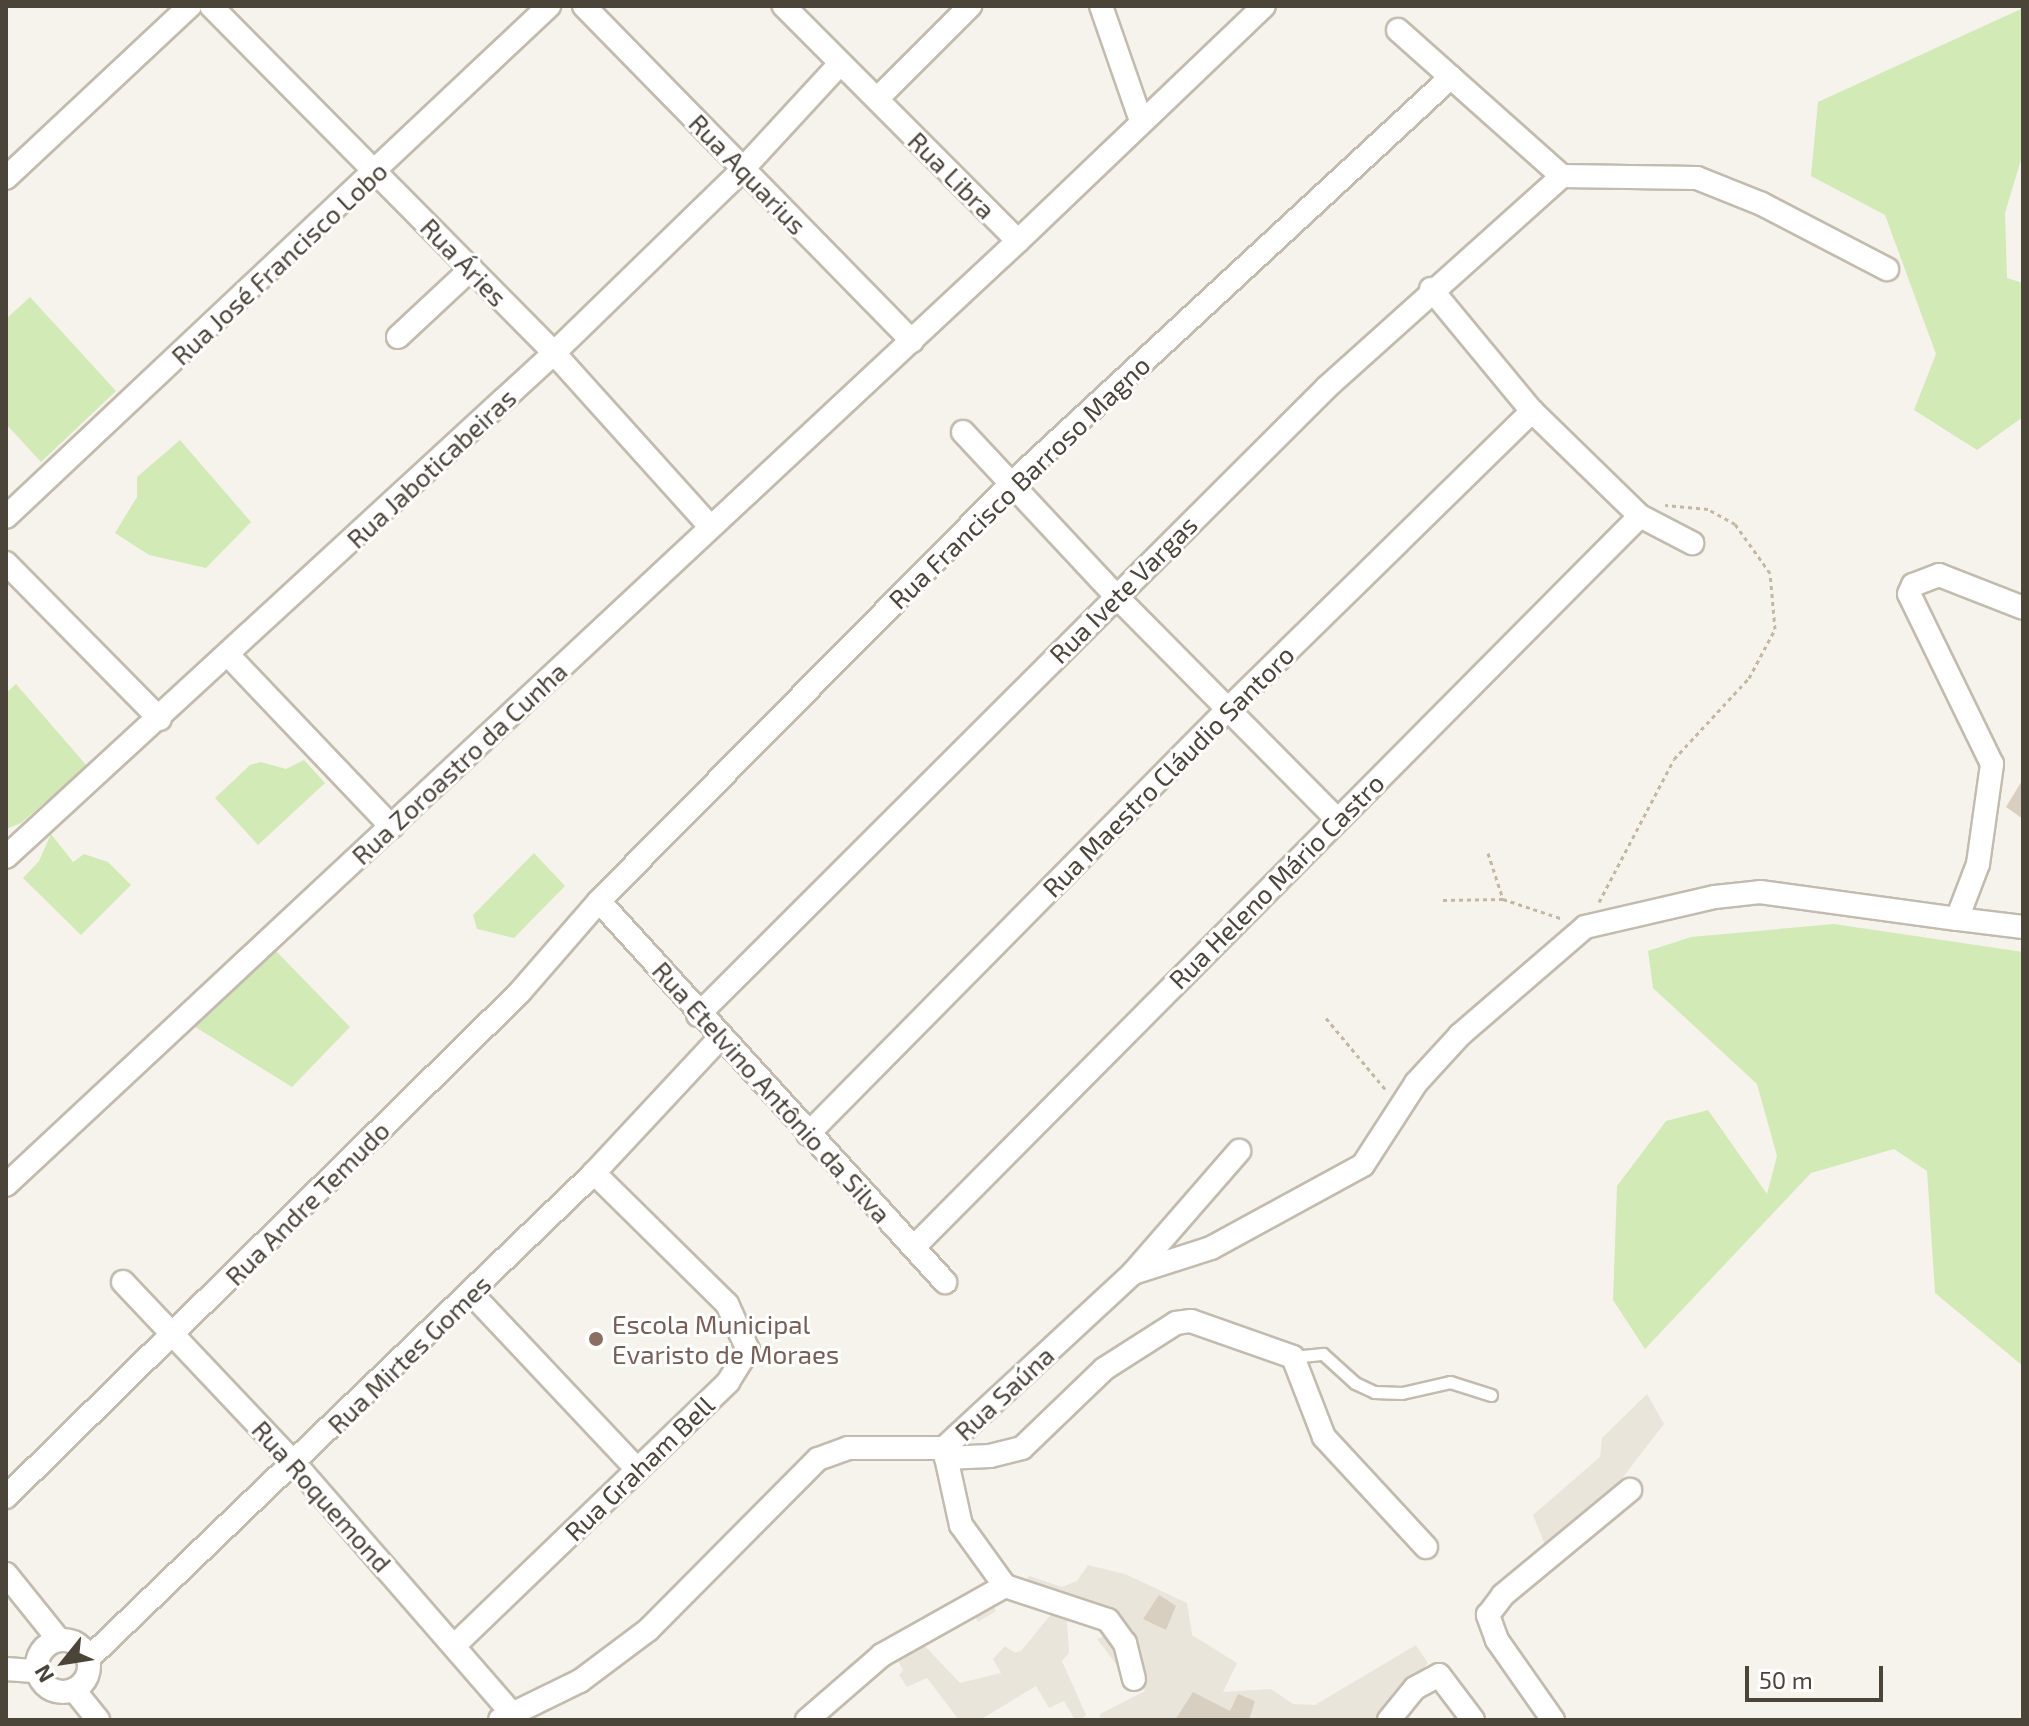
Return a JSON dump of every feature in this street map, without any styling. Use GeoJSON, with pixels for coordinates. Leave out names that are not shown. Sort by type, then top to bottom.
{"type":"FeatureCollection","features":[{"type":"Feature","properties":{"kind":"street"},"geometry":{"type":"LineString","coordinates":[[6,178],[190,6]]}},
{"type":"Feature","properties":{"kind":"street","name":"Rua Áries"},"geometry":{"type":"LineString","coordinates":[[211,6],[554,353],[710,526]]}},
{"type":"Feature","properties":{"kind":"street","name":"Rua José Francisco Lobo"},"geometry":{"type":"LineString","coordinates":[[6,517],[549,6]]}},
{"type":"Feature","properties":{"kind":"street","name":"Rua Aquarius"},"geometry":{"type":"LineString","coordinates":[[584,6],[912,341]]}},
{"type":"Feature","properties":{"kind":"street","name":"Rua Libra"},"geometry":{"type":"LineString","coordinates":[[784,6],[1018,241],[912,341]]}},
{"type":"Feature","properties":{"kind":"street"},"geometry":{"type":"LineString","coordinates":[[877,99],[970,6]]}},
{"type":"Feature","properties":{"kind":"street"},"geometry":{"type":"LineString","coordinates":[[1101,6],[1141,121]]}},
{"type":"Feature","properties":{"kind":"street"},"geometry":{"type":"LineString","coordinates":[[1018,241],[1264,6]]}},
{"type":"Feature","properties":{"kind":"street"},"geometry":{"type":"LineString","coordinates":[[1398,30],[1562,176],[1697,178],[1762,204],[1887,269]]}},
{"type":"Feature","properties":{"kind":"street","name":"Rua Jaboticabeiras"},"geometry":{"type":"LineString","coordinates":[[6,857],[229,656],[554,353],[743,169],[840,64]]}},
{"type":"Feature","properties":{"kind":"street","name":"Rua Francisco Barroso Magno"},"geometry":{"type":"LineString","coordinates":[[599,901],[1012,483],[1451,77]]}},
{"type":"Feature","properties":{"kind":"street","name":"Rua Ivete Vargas"},"geometry":{"type":"LineString","coordinates":[[698,1015],[1116,596],[1431,289],[1562,176]]}},
{"type":"Feature","properties":{"kind":"street"},"geometry":{"type":"LineString","coordinates":[[398,337],[471,269]]}},
{"type":"Feature","properties":{"kind":"street"},"geometry":{"type":"LineString","coordinates":[[1431,289],[1532,411],[1640,516],[1692,543]]}},
{"type":"Feature","properties":{"kind":"street","name":"Rua Zoroastro da Cunha"},"geometry":{"type":"LineString","coordinates":[[6,1185],[912,341]]}},
{"type":"Feature","properties":{"kind":"street","name":"Rua Maestro Cláudio Santoro"},"geometry":{"type":"LineString","coordinates":[[808,1134],[1228,709],[1532,411]]}},
{"type":"Feature","properties":{"kind":"street"},"geometry":{"type":"LineString","coordinates":[[963,432],[1116,596],[1337,819]]}},
{"type":"Feature","properties":{"kind":"street","name":"Rua Heleno Mário Castro"},"geometry":{"type":"LineString","coordinates":[[914,1247],[1640,516]]}},
{"type":"Feature","properties":{"kind":"street"},"geometry":{"type":"LineString","coordinates":[[6,563],[160,719]]}},
{"type":"Feature","properties":{"kind":"street"},"geometry":{"type":"LineString","coordinates":[[1957,919],[1978,864],[1992,764],[1909,594],[1913,585],[1939,575],[2023,608]]}},
{"type":"Feature","properties":{"kind":"street"},"geometry":{"type":"LineString","coordinates":[[229,656],[392,827]]}},
{"type":"Feature","properties":{"kind":"street"},"geometry":{"type":"LineString","coordinates":[[1133,1273],[1211,1248],[1363,1165],[1400,1105],[1460,1035],[1585,927],[1760,892],[2023,927]]}},
{"type":"Feature","properties":{"kind":"street","name":"Rua Etelvino Antônio da Silva"},"geometry":{"type":"LineString","coordinates":[[599,901],[719,1039],[945,1282]]}},
{"type":"Feature","properties":{"kind":"street","name":"Rua Andre Temudo"},"geometry":{"type":"LineString","coordinates":[[6,1497],[174,1336],[520,992],[599,901]]}},
{"type":"Feature","properties":{"kind":"street","name":"Rua Mirtes Gomes"},"geometry":{"type":"LineString","coordinates":[[88,1659],[296,1465],[594,1173],[719,1039]]}},
{"type":"Feature","properties":{"kind":"street","name":"Rua Saúna"},"geometry":{"type":"LineString","coordinates":[[507,1718],[580,1681],[648,1630],[818,1459],[848,1448],[945,1453],[1133,1273],[1239,1151]]}},
{"type":"Feature","properties":{"kind":"street","name":"Rua Graham Bell"},"geometry":{"type":"LineString","coordinates":[[455,1645],[728,1382],[748,1350],[737,1318],[720,1296],[594,1173]]}},
{"type":"Feature","properties":{"kind":"street","name":"Rua Roquemond"},"geometry":{"type":"LineString","coordinates":[[123,1282],[296,1465],[455,1645],[507,1718]]}},
{"type":"Feature","properties":{"kind":"street"},"geometry":{"type":"LineString","coordinates":[[471,1293],[637,1469]]}},
{"type":"Feature","properties":{"kind":"street"},"geometry":{"type":"LineString","coordinates":[[1134,1679],[1125,1643],[1108,1620],[1005,1586],[961,1525],[945,1453],[990,1456],[1022,1448],[1104,1369],[1176,1323],[1206,1325],[1293,1357],[1324,1437],[1426,1547]]}},
{"type":"Feature","properties":{"kind":"street"},"geometry":{"type":"LineString","coordinates":[[1553,1720],[1491,1630],[1488,1615],[1503,1595],[1630,1490]]}},
{"type":"Feature","properties":{"kind":"street"},"geometry":{"type":"LineString","coordinates":[[6,1574],[59,1640],[73,1643],[88,1659],[88,1674],[74,1690]]}},
{"type":"Feature","properties":{"kind":"street"},"geometry":{"type":"LineString","coordinates":[[807,1720],[882,1655],[1005,1586]]}},
{"type":"Feature","properties":{"kind":"street"},"geometry":{"type":"LineString","coordinates":[[59,1640],[40,1653],[37,1671],[48,1688],[74,1690],[98,1720]]}},
{"type":"Feature","properties":{"kind":"street"},"geometry":{"type":"LineString","coordinates":[[6,1669],[37,1671]]}},
{"type":"Feature","properties":{"kind":"street"},"geometry":{"type":"LineString","coordinates":[[1389,1720],[1415,1688],[1439,1675],[1473,1720]]}},
{"type":"Feature","properties":{"kind":"lane"},"geometry":{"type":"LineString","coordinates":[[1293,1357],[1323,1354],[1355,1383],[1374,1392],[1402,1393],[1450,1382],[1491,1395]]}},
{"type":"Feature","properties":{"kind":"path"},"geometry":{"type":"LineString","coordinates":[[1443,900],[1503,899],[1585,927],[1674,759],[1749,678],[1775,629],[1770,573],[1735,524],[1685,504],[1655,506],[1640,516]]}},
{"type":"Feature","properties":{"kind":"path"},"geometry":{"type":"LineString","coordinates":[[1488,853],[1503,899]]}},
{"type":"Feature","properties":{"kind":"path"},"geometry":{"type":"LineString","coordinates":[[1326,1018],[1400,1105]]}},
{"type":"Feature","properties":{"kind":"shaded area"},"geometry":{"type":"Polygon","coordinates":[[[1647,1394],[1664,1424],[1596,1512],[1549,1555],[1533,1515],[1600,1457],[1602,1438],[1647,1394]]]}},
{"type":"Feature","properties":{"kind":"shaded area"},"geometry":{"type":"Polygon","coordinates":[[[1088,1565],[1125,1574],[1187,1603],[1192,1635],[1237,1663],[1223,1692],[1271,1689],[1293,1704],[1315,1705],[1416,1645],[1428,1663],[1381,1720],[1100,1720],[1100,1714],[1145,1691],[1134,1660],[1122,1672],[1097,1639],[1123,1628],[1078,1601],[1067,1623],[1069,1653],[1062,1661],[1086,1715],[1081,1720],[1075,1720],[1064,1701],[1049,1708],[1036,1686],[980,1720],[959,1720],[927,1678],[907,1687],[899,1675],[903,1670],[895,1656],[919,1640],[960,1683],[1001,1673],[993,1659],[1005,1646],[1015,1653],[1022,1650],[1052,1613],[1009,1597],[992,1601],[996,1611],[978,1622],[970,1607],[1021,1588],[1029,1576],[1062,1587],[1077,1581],[1088,1565]]]}},
{"type":"Feature","properties":{"kind":"green space"},"geometry":{"type":"Polygon","coordinates":[[[2023,8],[2023,153],[2005,213],[2007,278],[2023,283],[2023,417],[1977,450],[1914,410],[1936,354],[1885,215],[1811,176],[1818,102],[2023,8]]]}},
{"type":"Feature","properties":{"kind":"green space"},"geometry":{"type":"Polygon","coordinates":[[[30,297],[116,391],[41,462],[6,424],[6,319],[30,297]]]}},
{"type":"Feature","properties":{"kind":"green space"},"geometry":{"type":"Polygon","coordinates":[[[180,440],[251,522],[206,568],[149,555],[115,533],[137,497],[137,477],[180,440]]]}},
{"type":"Feature","properties":{"kind":"green space"},"geometry":{"type":"Polygon","coordinates":[[[16,684],[87,766],[21,823],[6,829],[6,693],[16,684]]]}},
{"type":"Feature","properties":{"kind":"green space"},"geometry":{"type":"Polygon","coordinates":[[[304,760],[325,783],[258,845],[215,798],[250,765],[261,762],[286,769],[304,760]]]}},
{"type":"Feature","properties":{"kind":"green space"},"geometry":{"type":"Polygon","coordinates":[[[51,834],[73,862],[84,854],[108,862],[131,885],[81,935],[23,878],[39,861],[51,834]]]}},
{"type":"Feature","properties":{"kind":"green space"},"geometry":{"type":"Polygon","coordinates":[[[534,853],[565,886],[514,938],[477,929],[473,915],[534,853]]]}},
{"type":"Feature","properties":{"kind":"green space"},"geometry":{"type":"Polygon","coordinates":[[[1834,924],[2023,952],[2023,1366],[1935,1293],[1927,1171],[1894,1149],[1811,1173],[1645,1349],[1613,1300],[1617,1186],[1666,1121],[1708,1110],[1767,1194],[1777,1156],[1757,1084],[1653,988],[1648,951],[1691,937],[1834,924]]]}},
{"type":"Feature","properties":{"kind":"green space"},"geometry":{"type":"Polygon","coordinates":[[[274,949],[350,1027],[292,1087],[192,1025],[274,949]]]}},
{"type":"Feature","properties":{"kind":"building"},"geometry":{"type":"Polygon","coordinates":[[[2023,779],[2023,819],[2006,807],[2023,779]]]}},
{"type":"Feature","properties":{"kind":"building"},"geometry":{"type":"Polygon","coordinates":[[[1159,1595],[1176,1606],[1166,1630],[1143,1619],[1159,1595]]]}},
{"type":"Feature","properties":{"kind":"building"},"geometry":{"type":"Polygon","coordinates":[[[1193,1692],[1230,1711],[1238,1694],[1255,1701],[1249,1720],[1175,1720],[1193,1692]]]}},
{"type":"Feature","properties":{"kind":"place","name":"Escola Municipal Evaristo de Moraes"},"geometry":{"type":"Point","coordinates":[596,1339]}}]}
